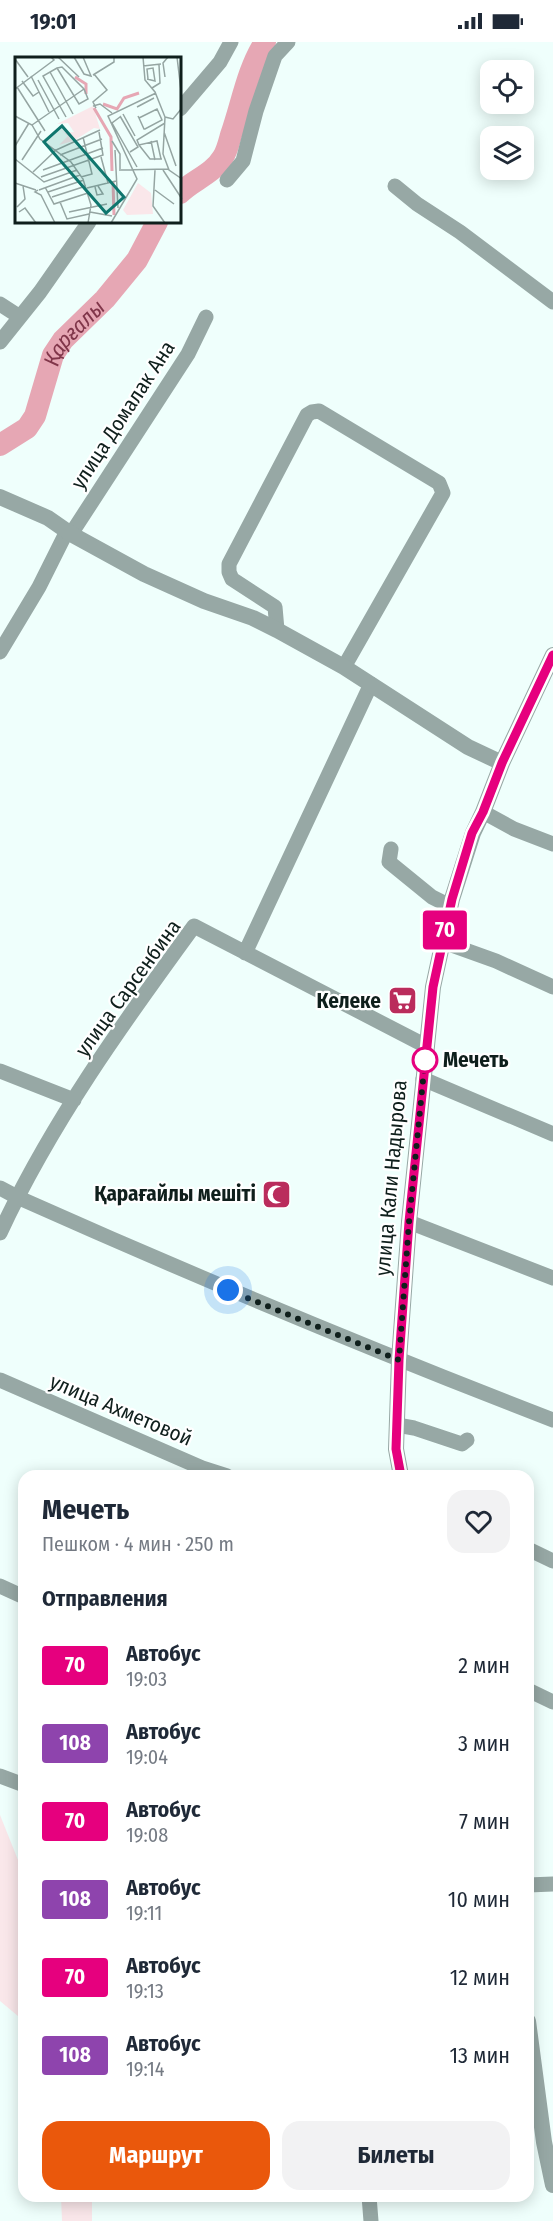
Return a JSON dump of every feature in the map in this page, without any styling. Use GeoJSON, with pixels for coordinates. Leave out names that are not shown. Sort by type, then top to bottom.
{"type":"FeatureCollection","features":[{"type":"Feature","properties":{"kind":"street"},"geometry":{"type":"LineString","coordinates":[[182,108],[220,62],[231,42]]}},
{"type":"Feature","properties":{"kind":"street"},"geometry":{"type":"LineString","coordinates":[[226,180],[243,161],[256,111],[275,56],[288,42]]}},
{"type":"Feature","properties":{"kind":"street"},"geometry":{"type":"LineString","coordinates":[[395,186],[553,302]]}},
{"type":"Feature","properties":{"kind":"street"},"geometry":{"type":"LineString","coordinates":[[0,342],[46,284],[88,224]]}},
{"type":"Feature","properties":{"kind":"street"},"geometry":{"type":"LineString","coordinates":[[0,304],[20,317]]}},
{"type":"Feature","properties":{"kind":"street","name":"улица Домалак Ана"},"geometry":{"type":"LineString","coordinates":[[0,652],[69,533],[188,354],[206,317]]}},
{"type":"Feature","properties":{"kind":"street"},"geometry":{"type":"LineString","coordinates":[[277,630],[275,607],[232,579],[229,564],[306,415],[319,411],[439,483],[443,493],[344,667]]}},
{"type":"Feature","properties":{"kind":"street"},"geometry":{"type":"LineString","coordinates":[[0,497],[48,518],[69,533],[144,574],[277,630],[344,667],[459,742],[502,763]]}},
{"type":"Feature","properties":{"kind":"street","name":"улица Кали Надырова"},"geometry":{"type":"LineString","coordinates":[[400,1470],[396,1449],[399,1360],[409,1222],[433,987],[450,906],[472,833],[483,812],[502,763],[551,662]]}},
{"type":"Feature","properties":{"kind":"street"},"geometry":{"type":"LineString","coordinates":[[245,953],[371,684]]}},
{"type":"Feature","properties":{"kind":"street"},"geometry":{"type":"LineString","coordinates":[[483,812],[514,829],[553,844]]}},
{"type":"Feature","properties":{"kind":"street"},"geometry":{"type":"LineString","coordinates":[[392,849],[389,862],[432,897],[450,906]]}},
{"type":"Feature","properties":{"kind":"street","name":"улица Сарсенбина"},"geometry":{"type":"LineString","coordinates":[[0,1233],[39,1156],[74,1100],[122,1027],[194,926],[426,1046]]}},
{"type":"Feature","properties":{"kind":"street"},"geometry":{"type":"LineString","coordinates":[[443,942],[496,961],[553,987]]}},
{"type":"Feature","properties":{"kind":"street"},"geometry":{"type":"LineString","coordinates":[[0,1071],[74,1100]]}},
{"type":"Feature","properties":{"kind":"street"},"geometry":{"type":"LineString","coordinates":[[423,1079],[553,1134]]}},
{"type":"Feature","properties":{"kind":"street"},"geometry":{"type":"LineString","coordinates":[[0,1188],[168,1265],[399,1360],[553,1420]]}},
{"type":"Feature","properties":{"kind":"street"},"geometry":{"type":"LineString","coordinates":[[409,1222],[553,1278]]}},
{"type":"Feature","properties":{"kind":"street","name":"улица Ахметовой"},"geometry":{"type":"LineString","coordinates":[[0,1380],[208,1470]]}},
{"type":"Feature","properties":{"kind":"street"},"geometry":{"type":"LineString","coordinates":[[397,1425],[414,1428],[462,1444],[467,1440]]}},
{"type":"Feature","properties":{"kind":"street"},"geometry":{"type":"LineString","coordinates":[[534,1552],[553,1561]]}},
{"type":"Feature","properties":{"kind":"street"},"geometry":{"type":"LineString","coordinates":[[0,1586],[18,1594]]}},
{"type":"Feature","properties":{"kind":"street"},"geometry":{"type":"LineString","coordinates":[[534,1693],[553,1702]]}},
{"type":"Feature","properties":{"kind":"street"},"geometry":{"type":"LineString","coordinates":[[0,1776],[18,1783]]}},
{"type":"Feature","properties":{"kind":"street"},"geometry":{"type":"LineString","coordinates":[[534,1885],[553,1884]]}},
{"type":"Feature","properties":{"kind":"street"},"geometry":{"type":"LineString","coordinates":[[534,2055],[549,2141],[553,2185]]}},
{"type":"Feature","properties":{"kind":"street"},"geometry":{"type":"LineString","coordinates":[[370,2202],[372,2221]]}},
{"type":"Feature","properties":{"kind":"shaded area"},"geometry":{"type":"Polygon","coordinates":[[[0,1815],[18,1860],[18,2016],[0,2001],[0,1815]]]}},
{"type":"Feature","properties":{"kind":"shaded area"},"geometry":{"type":"Polygon","coordinates":[[[61,2202],[92,2202],[92,2221],[62,2221],[61,2202]]]}},
{"type":"Feature","properties":{"kind":"waterway","name":"Қарғалы"},"geometry":{"type":"LineString","coordinates":[[182,191],[214,168],[224,155],[249,76],[265,42]]}},
{"type":"Feature","properties":{"kind":"waterway","name":"Қарғалы"},"geometry":{"type":"LineString","coordinates":[[0,445],[27,428],[35,416],[53,355],[63,340],[105,299],[137,260],[156,224]]}},
{"type":"Feature","properties":{"kind":"bus line","name":"70"},"geometry":{"type":"LineString","coordinates":[[400,1470],[396,1449],[399,1360],[409,1222],[433,987],[452,899],[472,833],[553,655]]}},
{"type":"Feature","properties":{"kind":"place","name":"Келеке"},"geometry":{"type":"Point","coordinates":[402,1001]}},
{"type":"Feature","properties":{"kind":"place","name":"Мечеть"},"geometry":{"type":"Point","coordinates":[425,1060]}},
{"type":"Feature","properties":{"kind":"place","name":"Қарағайлы мешіті"},"geometry":{"type":"Point","coordinates":[277,1194]}},
{"type":"Feature","properties":{"kind":"route"},"geometry":{"type":"LineString","coordinates":[[228,1290],[399,1360],[409,1222],[425,1060]]}}]}
